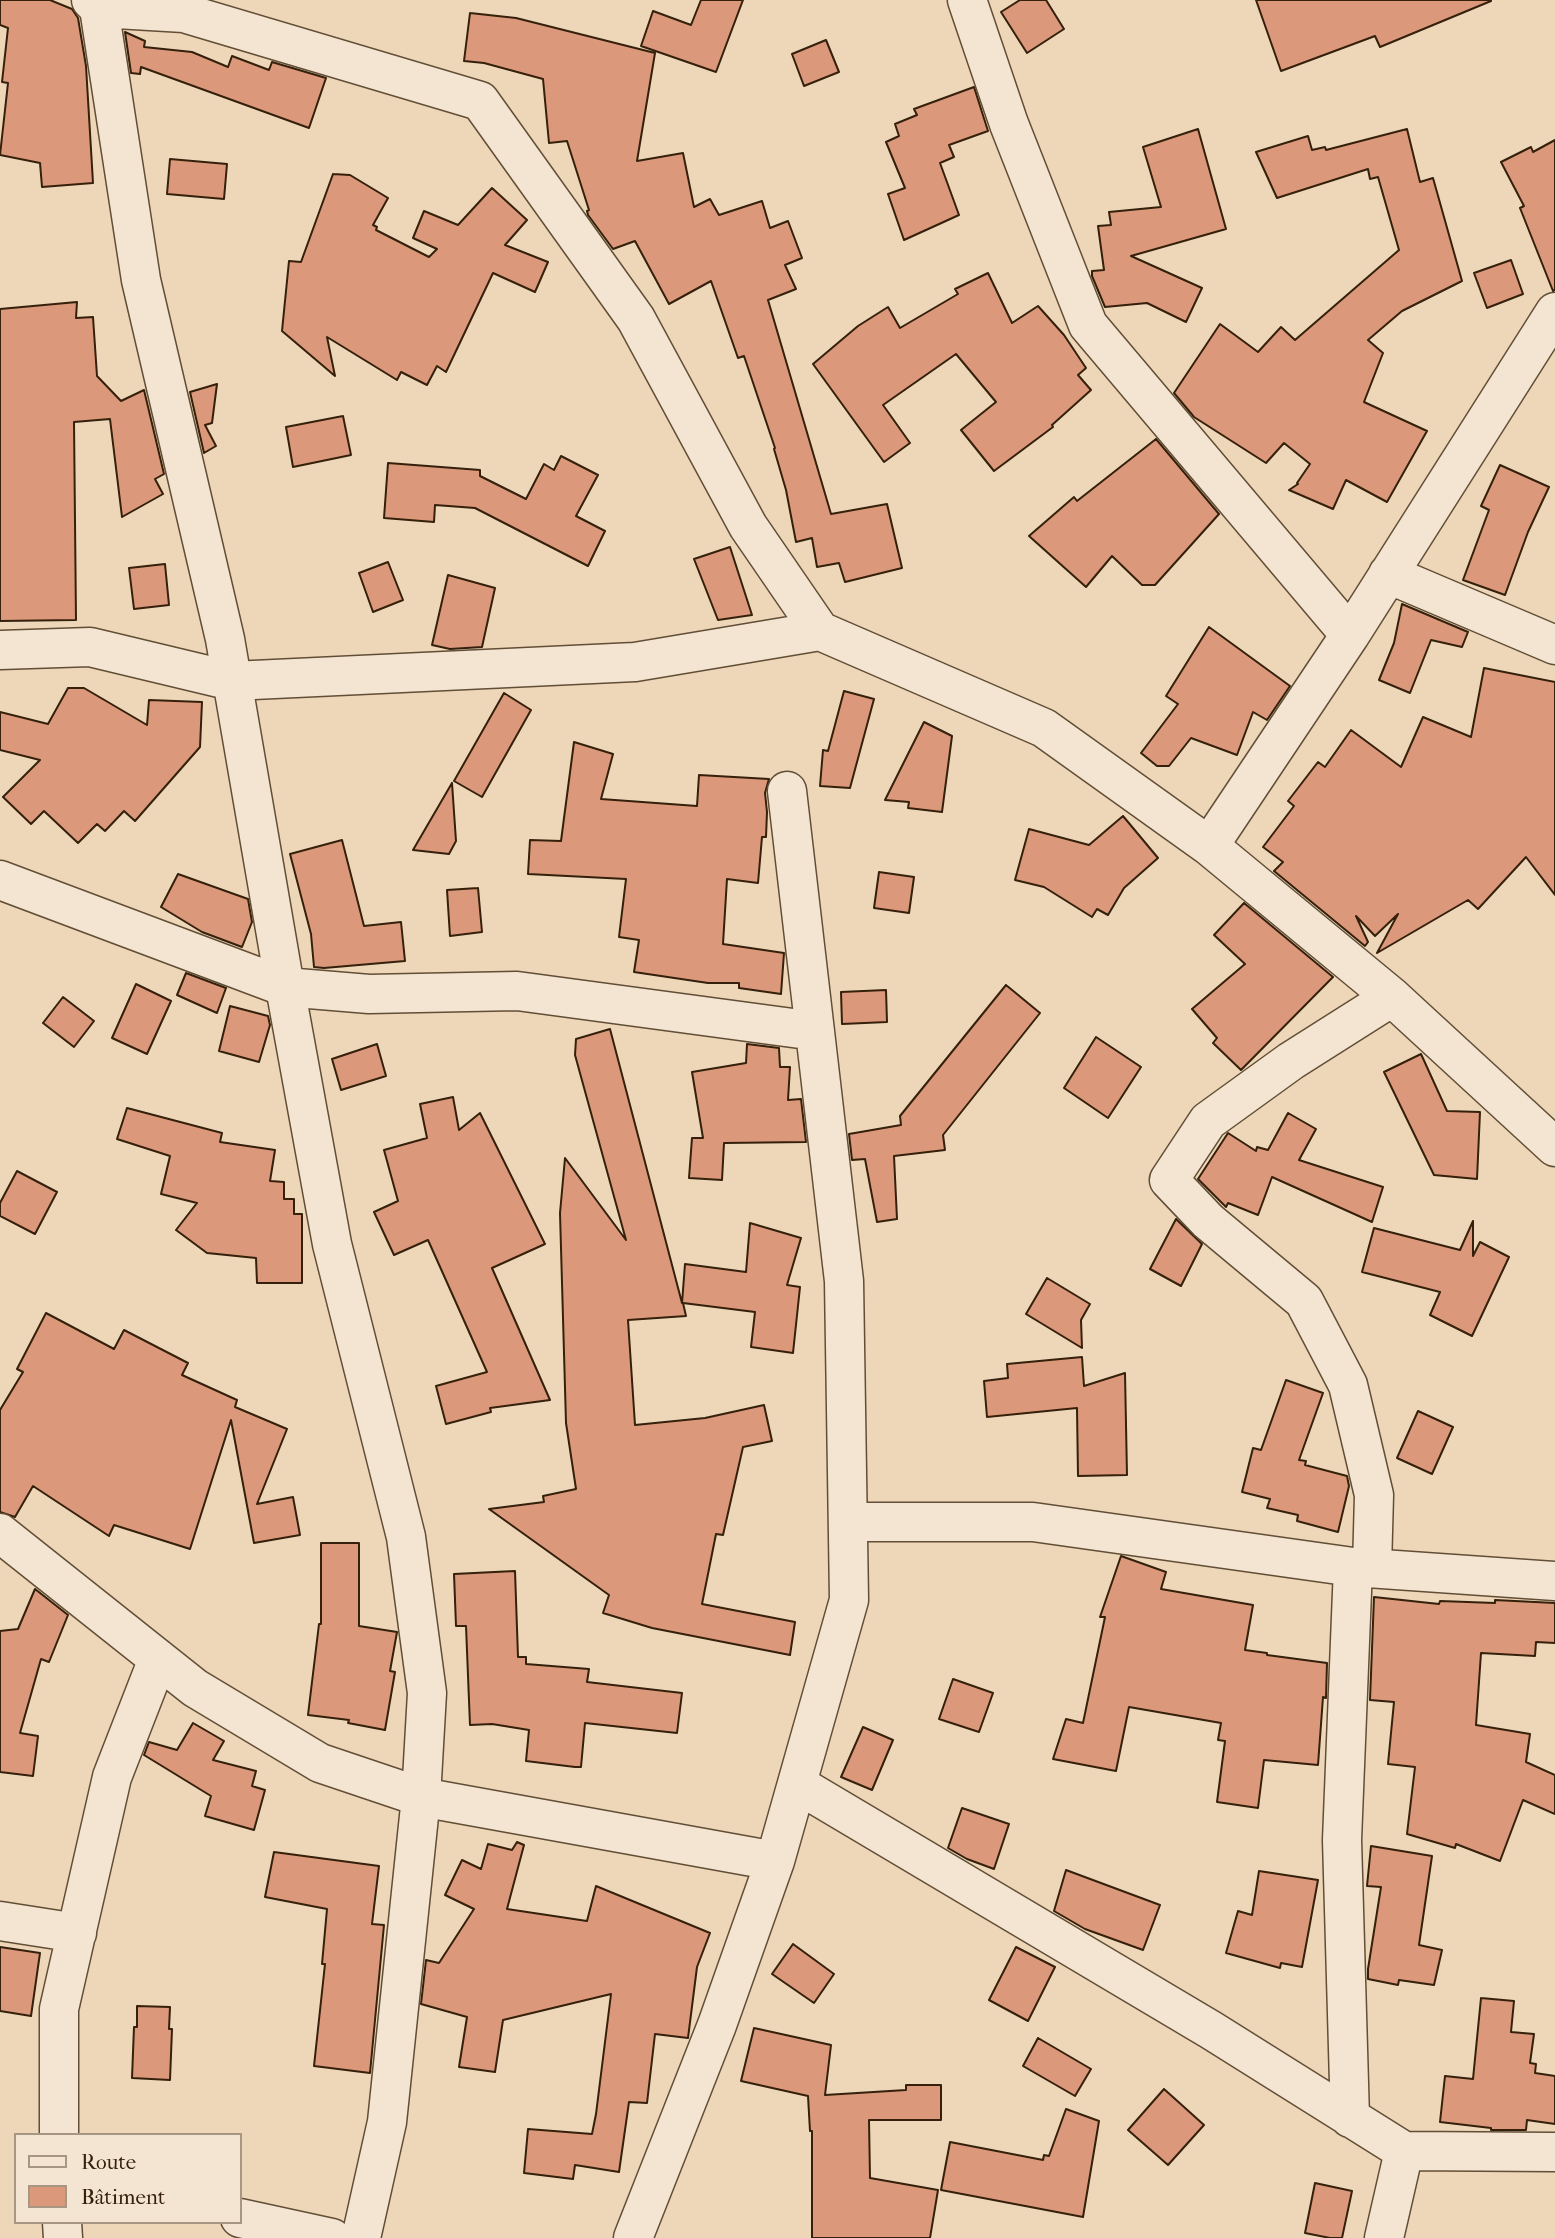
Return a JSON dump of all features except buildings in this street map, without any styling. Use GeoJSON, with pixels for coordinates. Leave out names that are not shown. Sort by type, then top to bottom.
{"type":"FeatureCollection","features":[{"type":"Feature","properties":{"kind":"street"},"geometry":{"type":"LineString","coordinates":[[967,0],[1009,124],[1088,325],[1349,635]]}},
{"type":"Feature","properties":{"kind":"street"},"geometry":{"type":"LineString","coordinates":[[361,2238],[387,2122],[421,1797],[427,1693],[405,1537],[332,1244],[225,639],[141,280],[95,4],[184,13],[480,102],[636,319],[748,526],[820,631],[1044,728],[1209,846],[1392,997],[1555,1147]]}},
{"type":"Feature","properties":{"kind":"street"},"geometry":{"type":"LineString","coordinates":[[1209,846],[1349,635],[1555,312]]}},
{"type":"Feature","properties":{"kind":"street"},"geometry":{"type":"LineString","coordinates":[[1388,574],[1555,645]]}},
{"type":"Feature","properties":{"kind":"street"},"geometry":{"type":"LineString","coordinates":[[0,650],[90,647],[232,681],[635,662],[820,631]]}},
{"type":"Feature","properties":{"kind":"street"},"geometry":{"type":"LineString","coordinates":[[633,2238],[717,2025],[775,1861],[849,1600],[844,1281],[787,791]]}},
{"type":"Feature","properties":{"kind":"street"},"geometry":{"type":"LineString","coordinates":[[0,880],[285,987],[369,994],[517,991],[815,1031]]}},
{"type":"Feature","properties":{"kind":"street"},"geometry":{"type":"LineString","coordinates":[[1350,2118],[1342,1840],[1362,1568],[1374,1495],[1348,1385],[1304,1301],[1208,1222],[1169,1181],[1209,1121],[1291,1061],[1392,997]]}},
{"type":"Feature","properties":{"kind":"street"},"geometry":{"type":"LineString","coordinates":[[848,1522],[1033,1522],[1362,1568],[1555,1581]]}},
{"type":"Feature","properties":{"kind":"street"},"geometry":{"type":"LineString","coordinates":[[0,1533],[195,1688],[320,1763],[421,1797],[775,1861]]}},
{"type":"Feature","properties":{"kind":"street"},"geometry":{"type":"LineString","coordinates":[[59,2133],[59,2009],[112,1777],[158,1659]]}},
{"type":"Feature","properties":{"kind":"street"},"geometry":{"type":"LineString","coordinates":[[797,1784],[1211,2029],[1404,2151],[1555,2152]]}},
{"type":"Feature","properties":{"kind":"street"},"geometry":{"type":"LineString","coordinates":[[0,1921],[77,1933]]}},
{"type":"Feature","properties":{"kind":"street"},"geometry":{"type":"LineString","coordinates":[[1384,2238],[1404,2151]]}},
{"type":"Feature","properties":{"kind":"street"},"geometry":{"type":"LineString","coordinates":[[242,2218],[332,2238]]}}]}
